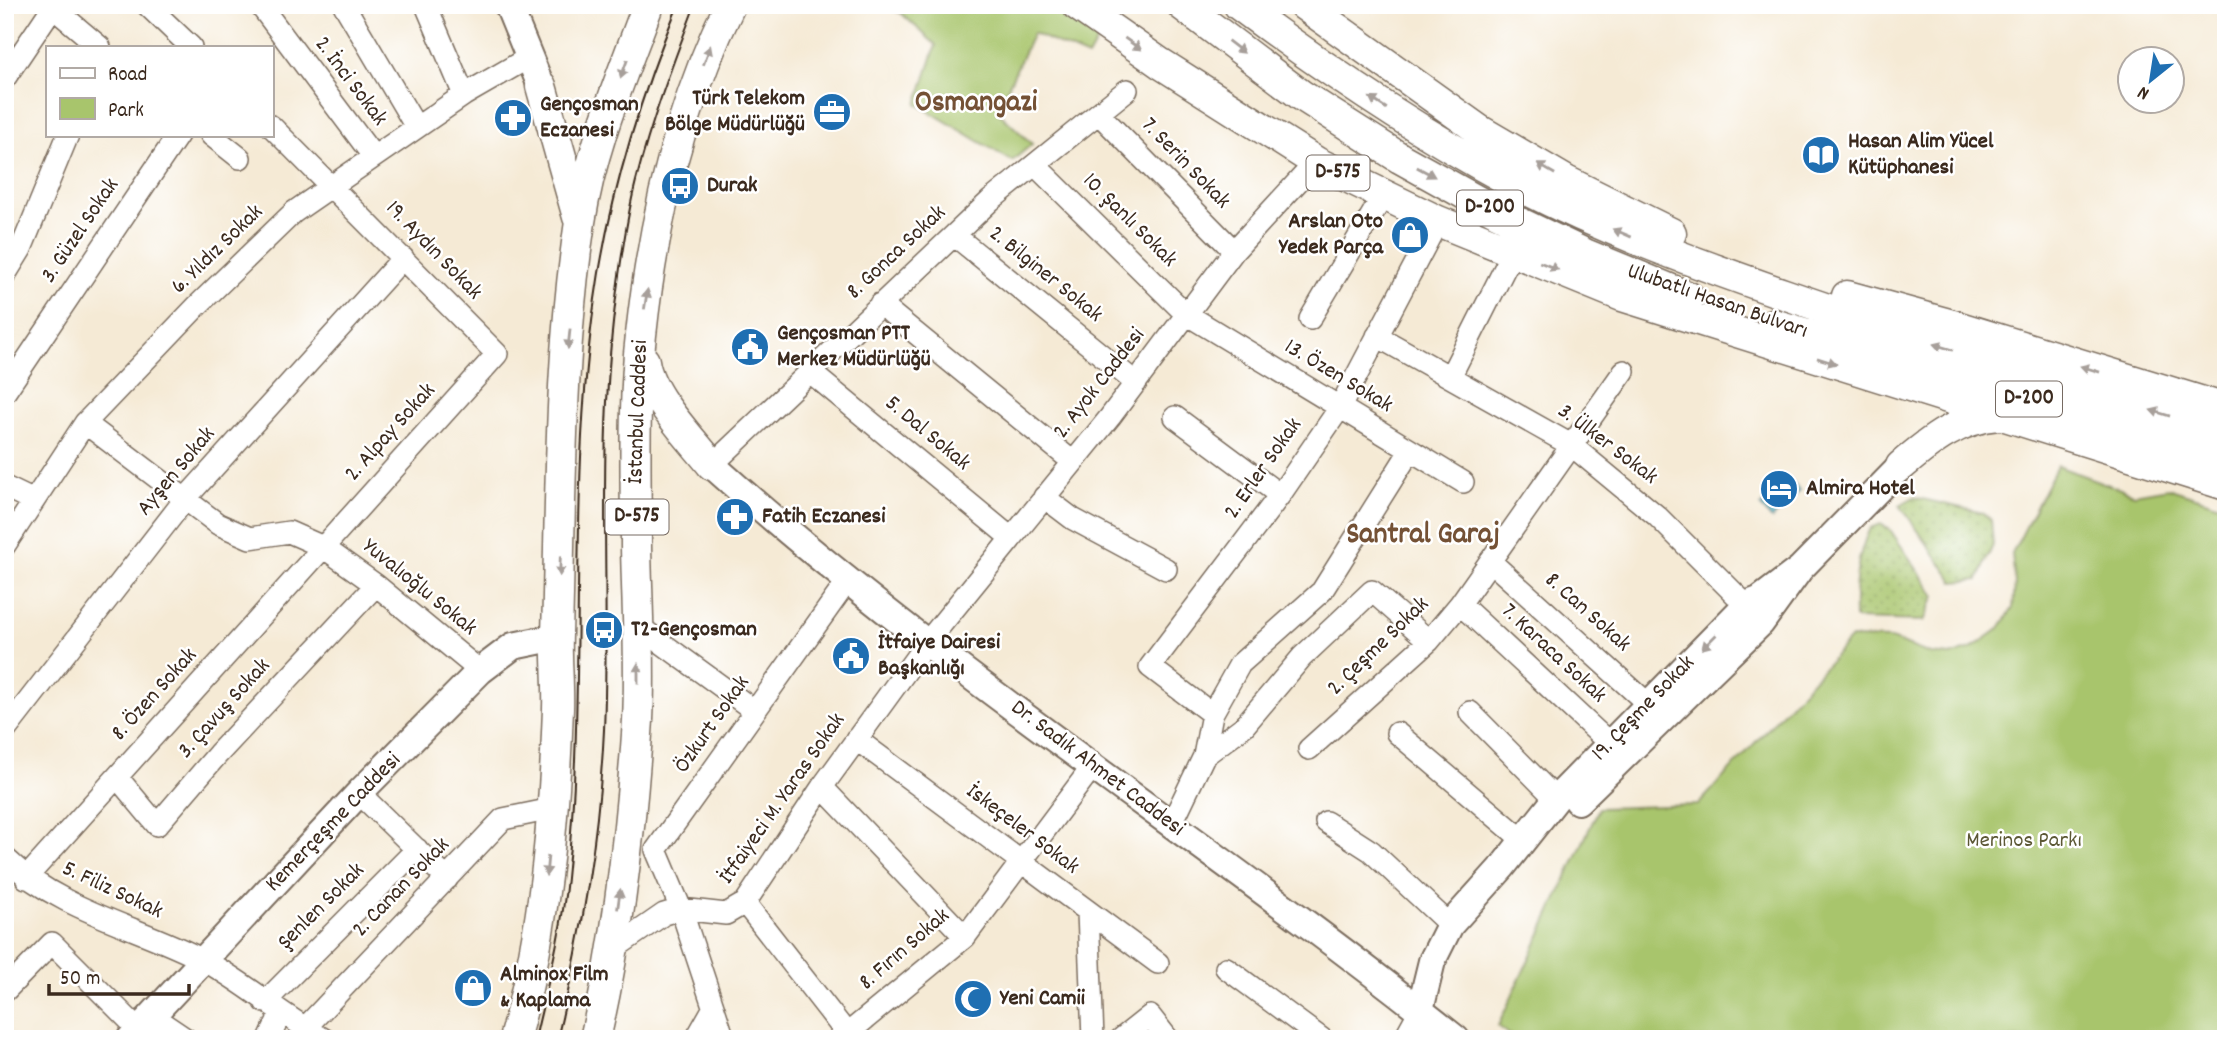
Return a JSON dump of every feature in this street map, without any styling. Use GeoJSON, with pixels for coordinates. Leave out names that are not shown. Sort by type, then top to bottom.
{"type":"FeatureCollection","features":[{"type":"Feature","properties":{"kind":"highway"},"geometry":{"type":"LineString","coordinates":[[514,1039],[545,891],[552,809],[558,706],[562,400],[580,224],[587,187],[610,108],[648,5]]}},
{"type":"Feature","properties":{"kind":"highway","name":"İstanbul Caddesi"},"geometry":{"type":"LineString","coordinates":[[595,1039],[625,860],[638,719],[640,337],[654,248],[673,166],[709,48],[730,5]]}},
{"type":"Feature","properties":{"kind":"highway","name":"D-575"},"geometry":{"type":"LineString","coordinates":[[1077,5],[1160,63],[1317,162],[1438,221],[1622,296],[1833,341]]}},
{"type":"Feature","properties":{"kind":"highway","name":"Ulubatlı Hasan Bulvarı"},"geometry":{"type":"LineString","coordinates":[[1182,5],[1301,95],[1400,158],[1497,212],[1666,290],[2226,457]]}},
{"type":"Feature","properties":{"kind":"highway","name":"Ulubatlı Hasan Bulvarı"},"geometry":{"type":"LineString","coordinates":[[1239,5],[1320,65],[1412,126],[1510,181],[1677,257],[1887,330],[2226,433]]}},
{"type":"Feature","properties":{"kind":"highway"},"geometry":{"type":"LineString","coordinates":[[1304,5],[1479,130],[1566,181],[1657,228],[1750,264],[1777,291],[1840,294],[1956,326],[2226,409]]}},
{"type":"Feature","properties":{"kind":"highway"},"geometry":{"type":"LineString","coordinates":[[541,86],[566,128],[573,133],[580,134],[593,128],[610,108]]}},
{"type":"Feature","properties":{"kind":"highway"},"geometry":{"type":"LineString","coordinates":[[541,86],[580,224]]}},
{"type":"Feature","properties":{"kind":"highway"},"geometry":{"type":"LineString","coordinates":[[1622,296],[2226,485]]}},
{"type":"Feature","properties":{"kind":"highway"},"geometry":{"type":"LineString","coordinates":[[640,337],[646,375],[712,465]]}},
{"type":"Feature","properties":{"kind":"highway"},"geometry":{"type":"LineString","coordinates":[[1901,466],[1926,431],[1932,404],[1920,390]]}},
{"type":"Feature","properties":{"kind":"highway"},"geometry":{"type":"LineString","coordinates":[[1901,466],[1934,438],[1977,416],[2006,415]]}},
{"type":"Feature","properties":{"kind":"highway"},"geometry":{"type":"LineString","coordinates":[[638,450],[648,435],[656,430],[712,465]]}},
{"type":"Feature","properties":{"kind":"main road"},"geometry":{"type":"LineString","coordinates":[[510,7],[541,86]]}},
{"type":"Feature","properties":{"kind":"main road","name":"Dr. Sadık Ahmet Caddesi"},"geometry":{"type":"LineString","coordinates":[[712,465],[777,523],[928,641],[1456,1039]]}},
{"type":"Feature","properties":{"kind":"main road","name":"19. Çeşme Sokak"},"geometry":{"type":"LineString","coordinates":[[1420,1010],[1432,961],[1450,925],[1503,866],[1556,799],[1746,605],[1759,600],[1800,569],[1901,466]]}},
{"type":"Feature","properties":{"kind":"main road","name":"19. Çeşme Sokak"},"geometry":{"type":"LineString","coordinates":[[1503,866],[1568,810],[1761,623],[1800,569]]}},
{"type":"Feature","properties":{"kind":"main road","name":"Kemerçeşme Caddesi"},"geometry":{"type":"LineString","coordinates":[[140,1028],[359,793],[480,671],[513,646],[557,637]]}},
{"type":"Feature","properties":{"kind":"street"},"geometry":{"type":"LineString","coordinates":[[147,5],[190,46]]}},
{"type":"Feature","properties":{"kind":"street","name":"2. İnci Sokak"},"geometry":{"type":"LineString","coordinates":[[260,5],[373,156]]}},
{"type":"Feature","properties":{"kind":"street"},"geometry":{"type":"LineString","coordinates":[[344,5],[416,127]]}},
{"type":"Feature","properties":{"kind":"street"},"geometry":{"type":"LineString","coordinates":[[426,5],[464,95]]}},
{"type":"Feature","properties":{"kind":"street"},"geometry":{"type":"LineString","coordinates":[[5,78],[51,7],[99,46]]}},
{"type":"Feature","properties":{"kind":"street","name":"6. Yıldız Sokak"},"geometry":{"type":"LineString","coordinates":[[5,545],[85,422],[217,286],[294,212],[464,95],[528,58]]}},
{"type":"Feature","properties":{"kind":"street","name":"8. Gonca Sokak"},"geometry":{"type":"LineString","coordinates":[[712,465],[954,235],[1127,90]]}},
{"type":"Feature","properties":{"kind":"street","name":"7. Serin Sokak"},"geometry":{"type":"LineString","coordinates":[[1100,114],[1234,251]]}},
{"type":"Feature","properties":{"kind":"street","name":"19. Aydın Sokak"},"geometry":{"type":"LineString","coordinates":[[273,128],[332,184],[497,354]]}},
{"type":"Feature","properties":{"kind":"street"},"geometry":{"type":"LineString","coordinates":[[5,275],[21,249],[68,136]]}},
{"type":"Feature","properties":{"kind":"street","name":"3. Güzel Sokak"},"geometry":{"type":"LineString","coordinates":[[5,392],[177,136]]}},
{"type":"Feature","properties":{"kind":"street"},"geometry":{"type":"LineString","coordinates":[[212,136],[240,158]]}},
{"type":"Feature","properties":{"kind":"street","name":"2. Ayok Caddesi"},"geometry":{"type":"LineString","coordinates":[[928,641],[1136,383],[1234,251],[1317,162]]}},
{"type":"Feature","properties":{"kind":"street","name":"10. Şanlı Sokak"},"geometry":{"type":"LineString","coordinates":[[1035,165],[1186,314]]}},
{"type":"Feature","properties":{"kind":"street"},"geometry":{"type":"LineString","coordinates":[[1310,318],[1383,196]]}},
{"type":"Feature","properties":{"kind":"street","name":"2. Erler Sokak"},"geometry":{"type":"LineString","coordinates":[[1212,714],[1150,667],[1280,495],[1339,409],[1438,221]]}},
{"type":"Feature","properties":{"kind":"street","name":"2. Bilginer Sokak"},"geometry":{"type":"LineString","coordinates":[[954,235],[1136,383]]}},
{"type":"Feature","properties":{"kind":"street"},"geometry":{"type":"LineString","coordinates":[[1451,375],[1513,251]]}},
{"type":"Feature","properties":{"kind":"street","name":"Ayşen Sokak"},"geometry":{"type":"LineString","coordinates":[[5,730],[186,498],[402,258]]}},
{"type":"Feature","properties":{"kind":"street"},"geometry":{"type":"LineString","coordinates":[[880,304],[1073,462]]}},
{"type":"Feature","properties":{"kind":"street","name":"13. Özen Sokak"},"geometry":{"type":"LineString","coordinates":[[1186,314],[1463,482]]}},
{"type":"Feature","properties":{"kind":"street","name":"3. Ülker Sokak"},"geometry":{"type":"LineString","coordinates":[[1377,336],[1451,375],[1571,445],[1657,516],[1746,605]]}},
{"type":"Feature","properties":{"kind":"street","name":"2. Alpay Sokak"},"geometry":{"type":"LineString","coordinates":[[323,547],[497,354]]}},
{"type":"Feature","properties":{"kind":"street","name":"5. Dal Sokak"},"geometry":{"type":"LineString","coordinates":[[809,371],[1011,538]]}},
{"type":"Feature","properties":{"kind":"street","name":"2. Çeşme Sokak"},"geometry":{"type":"LineString","coordinates":[[1309,749],[1429,641],[1460,604],[1623,371]]}},
{"type":"Feature","properties":{"kind":"street"},"geometry":{"type":"LineString","coordinates":[[1175,417],[1280,495]]}},
{"type":"Feature","properties":{"kind":"street","name":"Yuvalıoğlu Sokak"},"geometry":{"type":"LineString","coordinates":[[85,422],[218,524],[250,538],[289,532],[323,547],[376,585],[480,671]]}},
{"type":"Feature","properties":{"kind":"street"},"geometry":{"type":"LineString","coordinates":[[1171,825],[1204,756],[1212,714],[1240,664],[1322,591],[1410,451]]}},
{"type":"Feature","properties":{"kind":"street"},"geometry":{"type":"LineString","coordinates":[[5,487],[34,501]]}},
{"type":"Feature","properties":{"kind":"street"},"geometry":{"type":"LineString","coordinates":[[1044,497],[1073,519],[1166,569]]}},
{"type":"Feature","properties":{"kind":"street","name":"8. Özen Sokak"},"geometry":{"type":"LineString","coordinates":[[26,878],[323,547]]}},
{"type":"Feature","properties":{"kind":"street","name":"8. Can Sokak"},"geometry":{"type":"LineString","coordinates":[[1490,561],[1648,704]]}},
{"type":"Feature","properties":{"kind":"street","name":"Özkurt Sokak"},"geometry":{"type":"LineString","coordinates":[[681,909],[656,850],[849,579]]}},
{"type":"Feature","properties":{"kind":"street","name":"3. Çavuş Sokak"},"geometry":{"type":"LineString","coordinates":[[117,777],[157,825],[218,754],[376,585]]}},
{"type":"Feature","properties":{"kind":"street"},"geometry":{"type":"LineString","coordinates":[[1204,756],[1244,726],[1303,657],[1372,591],[1429,641]]}},
{"type":"Feature","properties":{"kind":"street","name":"7. Karaca Sokak"},"geometry":{"type":"LineString","coordinates":[[1460,604],[1609,743]]}},
{"type":"Feature","properties":{"kind":"street"},"geometry":{"type":"LineString","coordinates":[[637,625],[755,711]]}},
{"type":"Feature","properties":{"kind":"street","name":"İtfaiyeci M. Yaras Sokak"},"geometry":{"type":"LineString","coordinates":[[681,909],[726,914],[745,904],[822,787],[928,641]]}},
{"type":"Feature","properties":{"kind":"street"},"geometry":{"type":"LineString","coordinates":[[1470,712],[1556,799]]}},
{"type":"Feature","properties":{"kind":"street"},"geometry":{"type":"LineString","coordinates":[[1397,733],[1523,840]]}},
{"type":"Feature","properties":{"kind":"street","name":"İskeçeler Sokak"},"geometry":{"type":"LineString","coordinates":[[856,739],[1158,963]]}},
{"type":"Feature","properties":{"kind":"street","name":"8. Fırın Sokak"},"geometry":{"type":"LineString","coordinates":[[849,1036],[965,937],[1093,766]]}},
{"type":"Feature","properties":{"kind":"street"},"geometry":{"type":"LineString","coordinates":[[822,787],[965,937]]}},
{"type":"Feature","properties":{"kind":"street"},"geometry":{"type":"LineString","coordinates":[[359,793],[447,879]]}},
{"type":"Feature","properties":{"kind":"street","name":"2. Canan Sokak"},"geometry":{"type":"LineString","coordinates":[[304,1028],[503,820],[552,809]]}},
{"type":"Feature","properties":{"kind":"street"},"geometry":{"type":"LineString","coordinates":[[1326,822],[1371,851],[1450,925]]}},
{"type":"Feature","properties":{"kind":"street","name":"Şenlen Sokak"},"geometry":{"type":"LineString","coordinates":[[273,1007],[417,849]]}},
{"type":"Feature","properties":{"kind":"street","name":"5. Filiz Sokak"},"geometry":{"type":"LineString","coordinates":[[5,858],[26,878],[82,908],[204,961],[324,1039]]}},
{"type":"Feature","properties":{"kind":"street"},"geometry":{"type":"LineString","coordinates":[[745,904],[849,1036]]}},
{"type":"Feature","properties":{"kind":"street"},"geometry":{"type":"LineString","coordinates":[[612,950],[664,914],[681,909],[724,1039]]}},
{"type":"Feature","properties":{"kind":"street"},"geometry":{"type":"LineString","coordinates":[[1088,912],[1093,1039]]}},
{"type":"Feature","properties":{"kind":"street"},"geometry":{"type":"LineString","coordinates":[[5,991],[52,943],[140,1028],[186,1039]]}},
{"type":"Feature","properties":{"kind":"street"},"geometry":{"type":"LineString","coordinates":[[1226,968],[1321,1039]]}},
{"type":"Feature","properties":{"kind":"street"},"geometry":{"type":"LineString","coordinates":[[269,1039],[273,1007]]}},
{"type":"Feature","properties":{"kind":"street"},"geometry":{"type":"LineString","coordinates":[[696,1039],[713,1009]]}},
{"type":"Feature","properties":{"kind":"street"},"geometry":{"type":"LineString","coordinates":[[1404,1039],[1420,1010]]}},
{"type":"Feature","properties":{"kind":"street"},"geometry":{"type":"LineString","coordinates":[[1121,1039],[1150,1016],[1168,1039]]}},
{"type":"Feature","properties":{"kind":"green space"},"geometry":{"type":"Polygon","coordinates":[[[880,5],[1047,5],[1098,39],[1088,57],[1033,33],[997,111],[1032,144],[1012,161],[917,104],[936,45],[901,13],[880,5]]]}},
{"type":"Feature","properties":{"kind":"green space","name":"Merinos Parkı"},"geometry":{"type":"Polygon","coordinates":[[[2057,466],[2134,494],[2168,488],[2226,507],[2226,1039],[1514,1039],[1498,1026],[1599,808],[1698,805],[1851,638],[1891,639],[1930,654],[1950,656],[1971,649],[2000,628],[2013,608],[2015,583],[2012,554],[2057,466]]]}},
{"type":"Feature","properties":{"kind":"green space"},"geometry":{"type":"Polygon","coordinates":[[[1914,497],[1983,513],[1991,520],[1993,545],[1978,580],[1954,582],[1900,505],[1914,497]]]}},
{"type":"Feature","properties":{"kind":"green space"},"geometry":{"type":"Polygon","coordinates":[[[1880,524],[1889,528],[1935,596],[1924,621],[1855,619],[1859,561],[1870,528],[1880,524]]]}},
{"type":"Feature","properties":{"kind":"water"},"geometry":{"type":"Polygon","coordinates":[[[1788,479],[1800,491],[1772,519],[1761,507],[1788,479]]]}},
{"type":"Feature","properties":{"kind":"tram line"},"geometry":{"type":"LineString","coordinates":[[535,1039],[565,898],[573,806],[582,443],[595,299],[608,224],[627,150],[678,5]]}},
{"type":"Feature","properties":{"kind":"tram line"},"geometry":{"type":"LineString","coordinates":[[557,1039],[588,886],[602,769],[605,465],[610,359],[619,275],[629,212],[642,159],[695,5]]}},
{"type":"Feature","properties":{"kind":"place","name":"Türk Telekom Bölge Müdürlüğü"},"geometry":{"type":"Point","coordinates":[832,112]}},
{"type":"Feature","properties":{"kind":"place","name":"Gençosman Eczanesi"},"geometry":{"type":"Point","coordinates":[513,118]}},
{"type":"Feature","properties":{"kind":"place","name":"Hasan Alim Yücel Kütüphanesi"},"geometry":{"type":"Point","coordinates":[1821,155]}},
{"type":"Feature","properties":{"kind":"place","name":"Durak"},"geometry":{"type":"Point","coordinates":[680,186]}},
{"type":"Feature","properties":{"kind":"place","name":"Arslan Oto Yedek Parça"},"geometry":{"type":"Point","coordinates":[1410,235]}},
{"type":"Feature","properties":{"kind":"place","name":"Gençosman PTT Merkez Müdürlüğü"},"geometry":{"type":"Point","coordinates":[750,347]}},
{"type":"Feature","properties":{"kind":"place","name":"Almira Hotel"},"geometry":{"type":"Point","coordinates":[1779,489]}},
{"type":"Feature","properties":{"kind":"place","name":"Fatih Eczanesi"},"geometry":{"type":"Point","coordinates":[735,517]}},
{"type":"Feature","properties":{"kind":"place","name":"T2-Gençosman"},"geometry":{"type":"Point","coordinates":[604,630]}},
{"type":"Feature","properties":{"kind":"place","name":"İtfaiye Dairesi Başkanlığı"},"geometry":{"type":"Point","coordinates":[851,656]}},
{"type":"Feature","properties":{"kind":"place","name":"Alminox Film & Kaplama"},"geometry":{"type":"Point","coordinates":[473,988]}},
{"type":"Feature","properties":{"kind":"place","name":"Yeni Camii"},"geometry":{"type":"Point","coordinates":[973,999]}},
{"type":"Feature","properties":{"kind":"district","name":"Osmangazi"},"geometry":{"type":"Point","coordinates":[976,104]}},
{"type":"Feature","properties":{"kind":"district","name":"Santral Garaj"},"geometry":{"type":"Point","coordinates":[1423,536]}}]}
